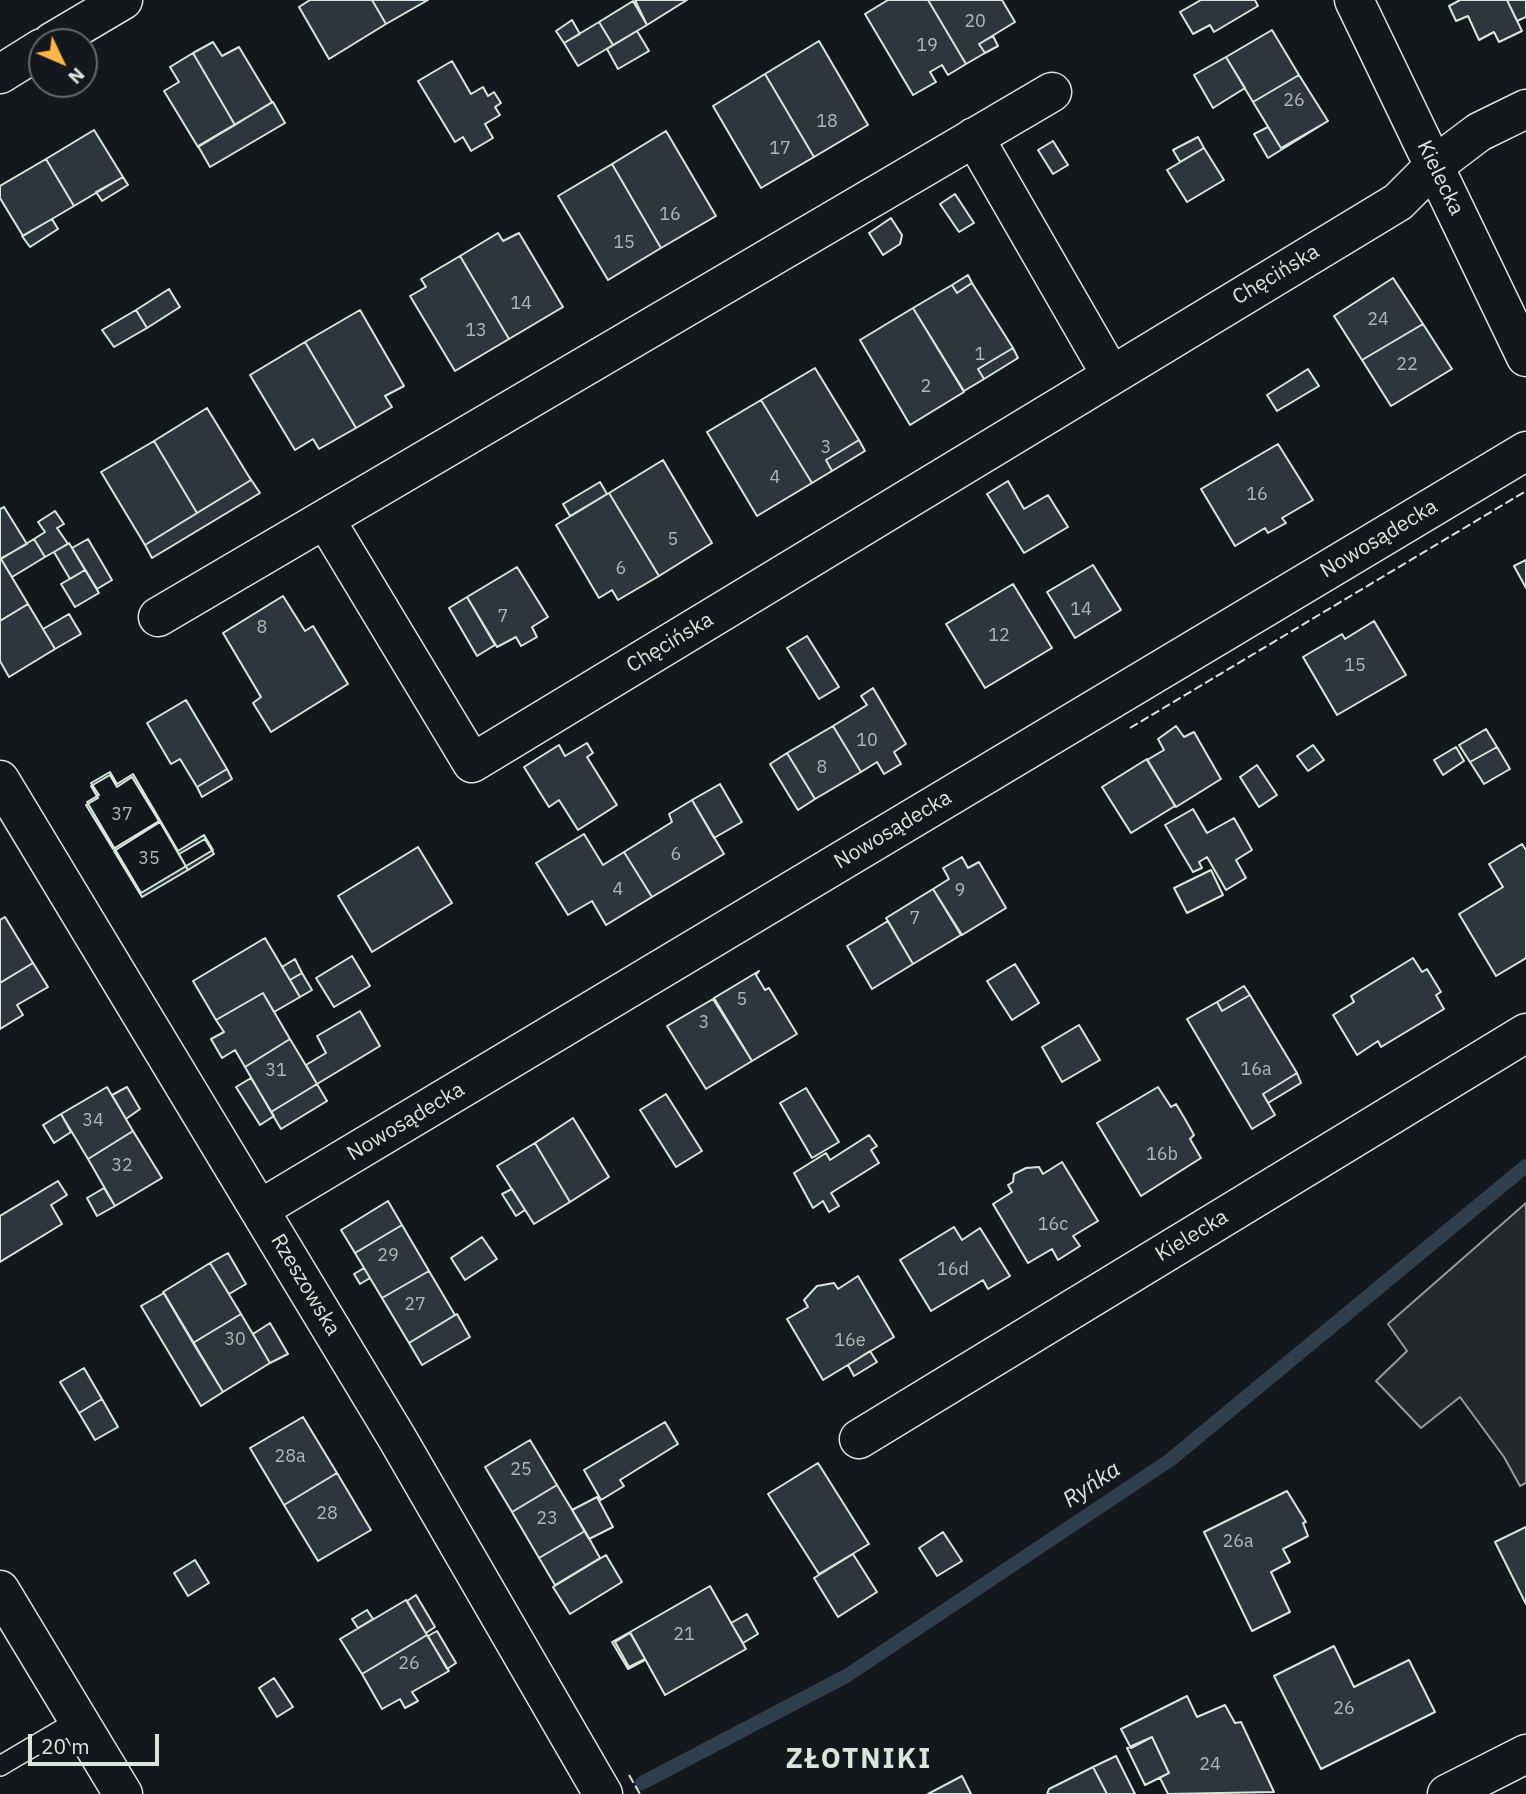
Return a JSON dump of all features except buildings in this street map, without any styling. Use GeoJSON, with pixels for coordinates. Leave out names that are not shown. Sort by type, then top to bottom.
{"type":"FeatureCollection","features":[{"type":"Feature","properties":{"kind":"street"},"geometry":{"type":"LineString","coordinates":[[75,28],[122,0]]}},
{"type":"Feature","properties":{"kind":"street","name":"Kielecka"},"geometry":{"type":"LineString","coordinates":[[1354,0],[1526,357]]}},
{"type":"Feature","properties":{"kind":"street"},"geometry":{"type":"LineString","coordinates":[[0,74],[28,57]]}},
{"type":"Feature","properties":{"kind":"street"},"geometry":{"type":"LineString","coordinates":[[158,617],[1052,92]]}},
{"type":"Feature","properties":{"kind":"street","name":"Chęcińska"},"geometry":{"type":"LineString","coordinates":[[325,519],[472,763],[1398,202],[1434,166],[1479,132],[1526,109]]}},
{"type":"Feature","properties":{"kind":"street"},"geometry":{"type":"LineString","coordinates":[[974,137],[1111,375]]}},
{"type":"Feature","properties":{"kind":"street","name":"Nowosądecka"},"geometry":{"type":"LineString","coordinates":[[260,1209],[1526,451]]}},
{"type":"Feature","properties":{"kind":"street","name":"Rzeszowska"},"geometry":{"type":"LineString","coordinates":[[0,780],[260,1209],[604,1794]]}},
{"type":"Feature","properties":{"kind":"street","name":"Kielecka"},"geometry":{"type":"LineString","coordinates":[[859,1439],[1526,1033]]}},
{"type":"Feature","properties":{"kind":"street"},"geometry":{"type":"LineString","coordinates":[[0,1590],[123,1794]]}},
{"type":"Feature","properties":{"kind":"street"},"geometry":{"type":"LineString","coordinates":[[1452,1793],[1526,1754]]}},
{"type":"Feature","properties":{"kind":"lane"},"geometry":{"type":"LineString","coordinates":[[0,1766],[78,1720]]}},
{"type":"Feature","properties":{"kind":"shaded area"},"geometry":{"type":"Polygon","coordinates":[[[1526,1203],[1526,1483],[1520,1486],[1504,1457],[1460,1397],[1421,1428],[1376,1381],[1407,1351],[1388,1324],[1526,1203]]]}},
{"type":"Feature","properties":{"kind":"waterway","name":"Ryńka"},"geometry":{"type":"LineString","coordinates":[[642,1783],[848,1675],[1170,1460],[1526,1166]]}},
{"type":"Feature","properties":{"kind":"fence"},"geometry":{"type":"LineString","coordinates":[[1130,728],[1526,491]]}},
{"type":"Feature","properties":{"kind":"fence"},"geometry":{"type":"LineString","coordinates":[[629,1775],[640,1794]]}},
{"type":"Feature","properties":{"kind":"district","name":"ZŁOTNIKI"},"geometry":{"type":"Point","coordinates":[859,1760]}}]}
